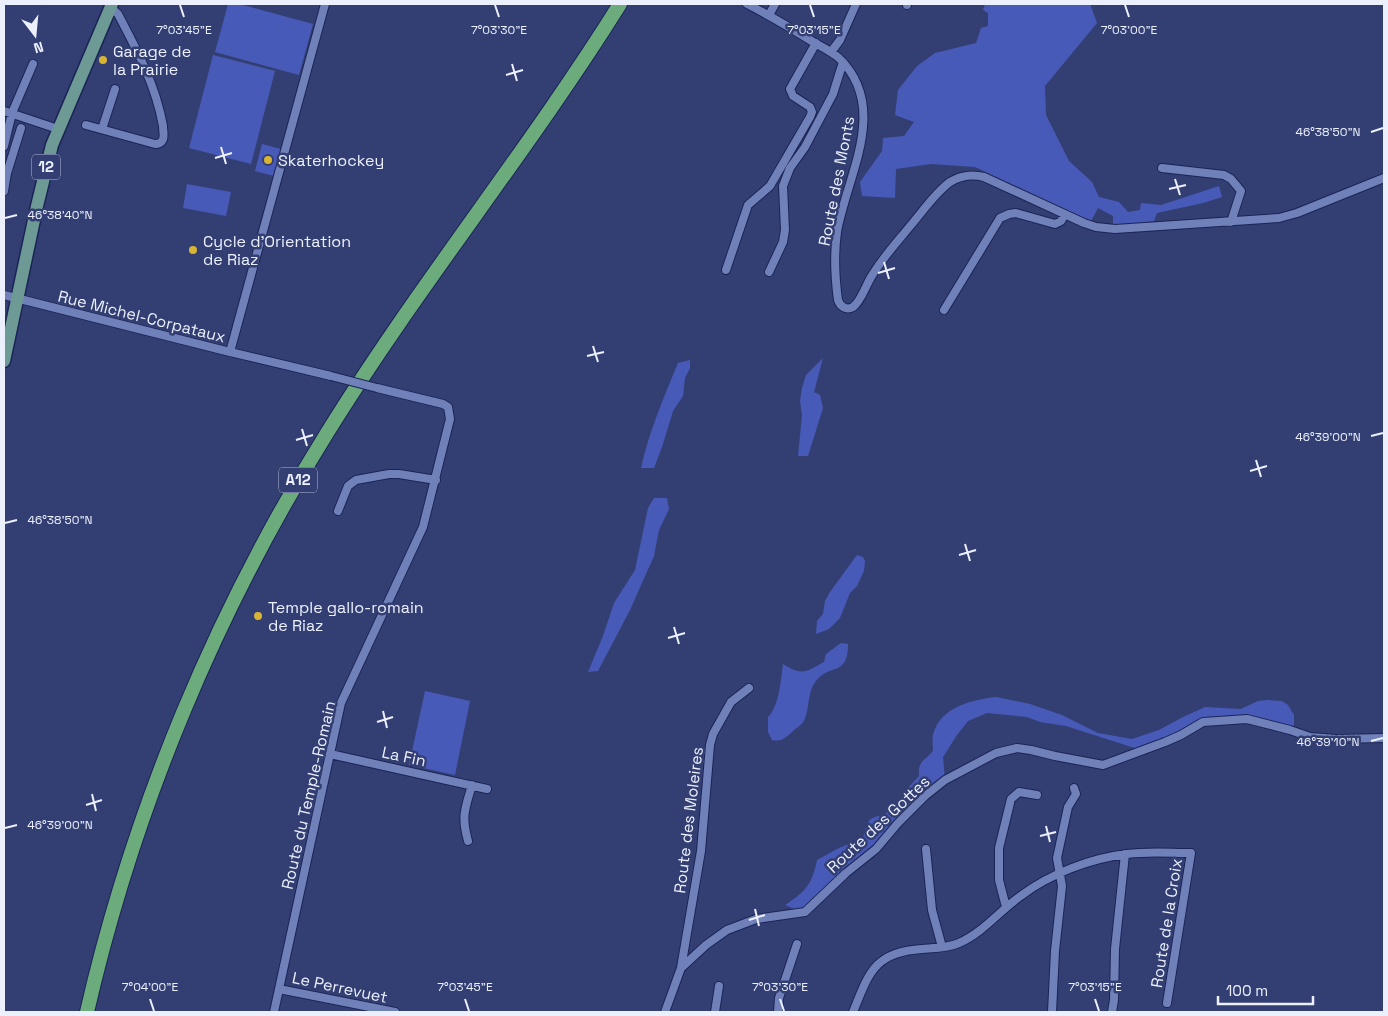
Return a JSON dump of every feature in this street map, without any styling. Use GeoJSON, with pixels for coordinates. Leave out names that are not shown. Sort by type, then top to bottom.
{"type":"FeatureCollection","features":[{"type":"Feature","properties":{"kind":"highway","name":"A12"},"geometry":{"type":"LineString","coordinates":[[78,1012],[110,892],[151,768],[192,668],[247,553],[295,468],[350,379],[609,4]]}},
{"type":"Feature","properties":{"kind":"highway","name":"A12"},"geometry":{"type":"LineString","coordinates":[[87,1012],[116,902],[159,772],[199,674],[256,557],[312,457],[358,384],[568,83],[620,4]]}},
{"type":"Feature","properties":{"kind":"main road","name":"12"},"geometry":{"type":"LineString","coordinates":[[4,361],[43,181],[58,129],[111,6]]}},
{"type":"Feature","properties":{"kind":"street","name":"Rue Michel-Corpataux"},"geometry":{"type":"LineString","coordinates":[[4,295],[230,352],[325,4]]}},
{"type":"Feature","properties":{"kind":"street","name":"Route des Monts"},"geometry":{"type":"LineString","coordinates":[[747,4],[831,52],[843,62],[858,86],[863,101],[864,112],[860,145],[836,239],[837,290],[838,300],[842,306],[850,308],[856,304],[882,260],[939,192],[956,179],[971,175],[984,177],[1090,226],[1109,229],[1272,220],[1287,216],[1384,178]]}},
{"type":"Feature","properties":{"kind":"street"},"geometry":{"type":"LineString","coordinates":[[769,15],[775,4]]}},
{"type":"Feature","properties":{"kind":"street"},"geometry":{"type":"LineString","coordinates":[[831,52],[840,40],[856,4]]}},
{"type":"Feature","properties":{"kind":"street"},"geometry":{"type":"LineString","coordinates":[[86,125],[155,144],[162,141],[164,136],[158,105],[148,76],[118,14],[111,6]]}},
{"type":"Feature","properties":{"kind":"street"},"geometry":{"type":"LineString","coordinates":[[726,270],[748,205],[770,186],[812,112],[810,107],[793,96],[790,90],[816,43]]}},
{"type":"Feature","properties":{"kind":"street"},"geometry":{"type":"LineString","coordinates":[[769,272],[783,242],[785,230],[783,186],[790,168],[805,147],[833,94],[843,62]]}},
{"type":"Feature","properties":{"kind":"street"},"geometry":{"type":"LineString","coordinates":[[4,146],[12,113],[33,64]]}},
{"type":"Feature","properties":{"kind":"street"},"geometry":{"type":"LineString","coordinates":[[102,129],[115,89]]}},
{"type":"Feature","properties":{"kind":"street"},"geometry":{"type":"LineString","coordinates":[[4,111],[58,129]]}},
{"type":"Feature","properties":{"kind":"street"},"geometry":{"type":"LineString","coordinates":[[4,191],[5,173],[21,128]]}},
{"type":"Feature","properties":{"kind":"street"},"geometry":{"type":"LineString","coordinates":[[1162,168],[1220,174],[1230,179],[1241,191],[1231,222]]}},
{"type":"Feature","properties":{"kind":"street"},"geometry":{"type":"LineString","coordinates":[[944,310],[1000,218],[1016,213],[1056,224],[1065,214]]}},
{"type":"Feature","properties":{"kind":"street","name":"Route du Temple-Romain"},"geometry":{"type":"LineString","coordinates":[[230,352],[443,404],[448,407],[450,419],[424,527],[352,676],[341,703],[274,1012]]}},
{"type":"Feature","properties":{"kind":"street"},"geometry":{"type":"LineString","coordinates":[[338,511],[348,486],[356,480],[399,474],[436,480]]}},
{"type":"Feature","properties":{"kind":"street","name":"Route des Moleires"},"geometry":{"type":"LineString","coordinates":[[681,968],[701,851],[710,745],[717,727],[732,702],[749,688]]}},
{"type":"Feature","properties":{"kind":"street","name":"Route des Gottes"},"geometry":{"type":"LineString","coordinates":[[665,1012],[681,968],[706,945],[727,930],[756,919],[805,912],[846,873],[876,850],[924,796],[945,780],[996,753],[1017,748],[1102,765],[1165,742],[1203,722],[1248,719],[1310,737],[1336,739],[1384,738]]}},
{"type":"Feature","properties":{"kind":"street","name":"La Fin"},"geometry":{"type":"LineString","coordinates":[[330,754],[487,789]]}},
{"type":"Feature","properties":{"kind":"street"},"geometry":{"type":"LineString","coordinates":[[468,841],[464,826],[464,813],[472,785]]}},
{"type":"Feature","properties":{"kind":"street"},"geometry":{"type":"LineString","coordinates":[[1052,1012],[1055,951],[1062,886],[1057,858],[1068,807],[1076,794],[1074,788]]}},
{"type":"Feature","properties":{"kind":"street"},"geometry":{"type":"LineString","coordinates":[[1006,907],[999,880],[999,848],[1011,799],[1019,792],[1037,795]]}},
{"type":"Feature","properties":{"kind":"street"},"geometry":{"type":"LineString","coordinates":[[926,849],[932,910],[942,947]]}},
{"type":"Feature","properties":{"kind":"street","name":"Route de la Croix"},"geometry":{"type":"LineString","coordinates":[[853,1012],[866,978],[877,964],[889,956],[903,951],[957,944],[977,933],[1006,907],[1037,884],[1060,873],[1125,854],[1144,852],[1191,853],[1167,1003]]}},
{"type":"Feature","properties":{"kind":"street"},"geometry":{"type":"LineString","coordinates":[[1112,1012],[1115,949],[1125,854]]}},
{"type":"Feature","properties":{"kind":"street"},"geometry":{"type":"LineString","coordinates":[[778,1012],[779,998],[797,944]]}},
{"type":"Feature","properties":{"kind":"street"},"geometry":{"type":"LineString","coordinates":[[715,1012],[719,986]]}},
{"type":"Feature","properties":{"kind":"street","name":"Le Perrevuet"},"geometry":{"type":"LineString","coordinates":[[279,988],[395,1012]]}},
{"type":"Feature","properties":{"kind":"shaded area"},"geometry":{"type":"Polygon","coordinates":[[[228,4],[239,4],[313,24],[299,75],[215,52],[228,4]]]}},
{"type":"Feature","properties":{"kind":"shaded area"},"geometry":{"type":"Polygon","coordinates":[[[985,4],[1090,4],[1097,23],[1045,86],[1046,115],[1069,161],[1092,182],[1099,197],[1119,202],[1128,212],[1140,210],[1141,203],[1161,205],[1219,186],[1222,197],[1157,213],[1154,221],[1113,226],[1113,216],[1098,208],[1091,221],[975,167],[931,164],[896,169],[895,198],[862,196],[860,182],[882,151],[883,138],[904,136],[914,122],[895,115],[898,90],[917,66],[935,53],[976,43],[981,28],[988,26],[988,13],[983,10],[985,4]]]}},
{"type":"Feature","properties":{"kind":"shaded area"},"geometry":{"type":"Polygon","coordinates":[[[213,55],[275,71],[251,164],[189,148],[213,55]]]}},
{"type":"Feature","properties":{"kind":"shaded area","name":"Skaterhockey"},"geometry":{"type":"Polygon","coordinates":[[[262,144],[281,149],[274,176],[255,171],[262,144]]]}},
{"type":"Feature","properties":{"kind":"shaded area"},"geometry":{"type":"Polygon","coordinates":[[[187,184],[231,192],[226,216],[183,208],[187,184]]]}},
{"type":"Feature","properties":{"kind":"shaded area"},"geometry":{"type":"Polygon","coordinates":[[[823,358],[814,392],[820,395],[823,408],[808,456],[798,456],[802,415],[800,401],[802,388],[806,375],[823,358]]]}},
{"type":"Feature","properties":{"kind":"shaded area"},"geometry":{"type":"Polygon","coordinates":[[[690,360],[690,368],[685,378],[683,396],[673,411],[654,468],[641,468],[662,401],[678,363],[690,360]]]}},
{"type":"Feature","properties":{"kind":"shaded area"},"geometry":{"type":"Polygon","coordinates":[[[654,498],[667,498],[669,509],[659,530],[654,556],[630,610],[598,671],[588,672],[614,603],[635,570],[648,508],[654,498]]]}},
{"type":"Feature","properties":{"kind":"shaded area"},"geometry":{"type":"Polygon","coordinates":[[[857,555],[863,557],[865,561],[864,571],[857,586],[850,593],[840,618],[829,629],[816,634],[817,621],[823,614],[825,601],[857,555]]]}},
{"type":"Feature","properties":{"kind":"shaded area"},"geometry":{"type":"Polygon","coordinates":[[[841,643],[848,644],[845,661],[842,665],[821,676],[813,685],[807,713],[803,722],[783,739],[772,740],[768,732],[768,717],[775,707],[777,700],[783,664],[795,670],[808,670],[824,662],[826,654],[841,643]]]}},
{"type":"Feature","properties":{"kind":"shaded area"},"geometry":{"type":"Polygon","coordinates":[[[425,691],[470,701],[455,775],[409,765],[425,691]]]}},
{"type":"Feature","properties":{"kind":"shaded area"},"geometry":{"type":"Polygon","coordinates":[[[996,697],[1030,704],[1062,715],[1098,733],[1132,739],[1159,730],[1205,707],[1241,709],[1258,701],[1267,700],[1282,701],[1288,705],[1294,715],[1294,725],[1290,730],[1247,719],[1203,722],[1144,751],[1066,726],[1040,722],[1027,717],[987,713],[968,721],[943,757],[945,780],[877,848],[805,911],[799,911],[785,905],[807,887],[813,876],[817,860],[863,838],[867,824],[871,819],[885,815],[891,805],[901,803],[906,790],[919,776],[922,762],[933,751],[933,735],[937,725],[949,711],[977,700],[996,697]]]}},
{"type":"Feature","properties":{"kind":"place","name":"Garage de la Prairie"},"geometry":{"type":"Point","coordinates":[103,60]}},
{"type":"Feature","properties":{"kind":"place","name":"Skaterhockey"},"geometry":{"type":"Point","coordinates":[268,160]}},
{"type":"Feature","properties":{"kind":"place","name":"Cycle d'Orientation de Riaz"},"geometry":{"type":"Point","coordinates":[193,250]}},
{"type":"Feature","properties":{"kind":"place","name":"Temple gallo-romain de Riaz"},"geometry":{"type":"Point","coordinates":[258,616]}}]}
